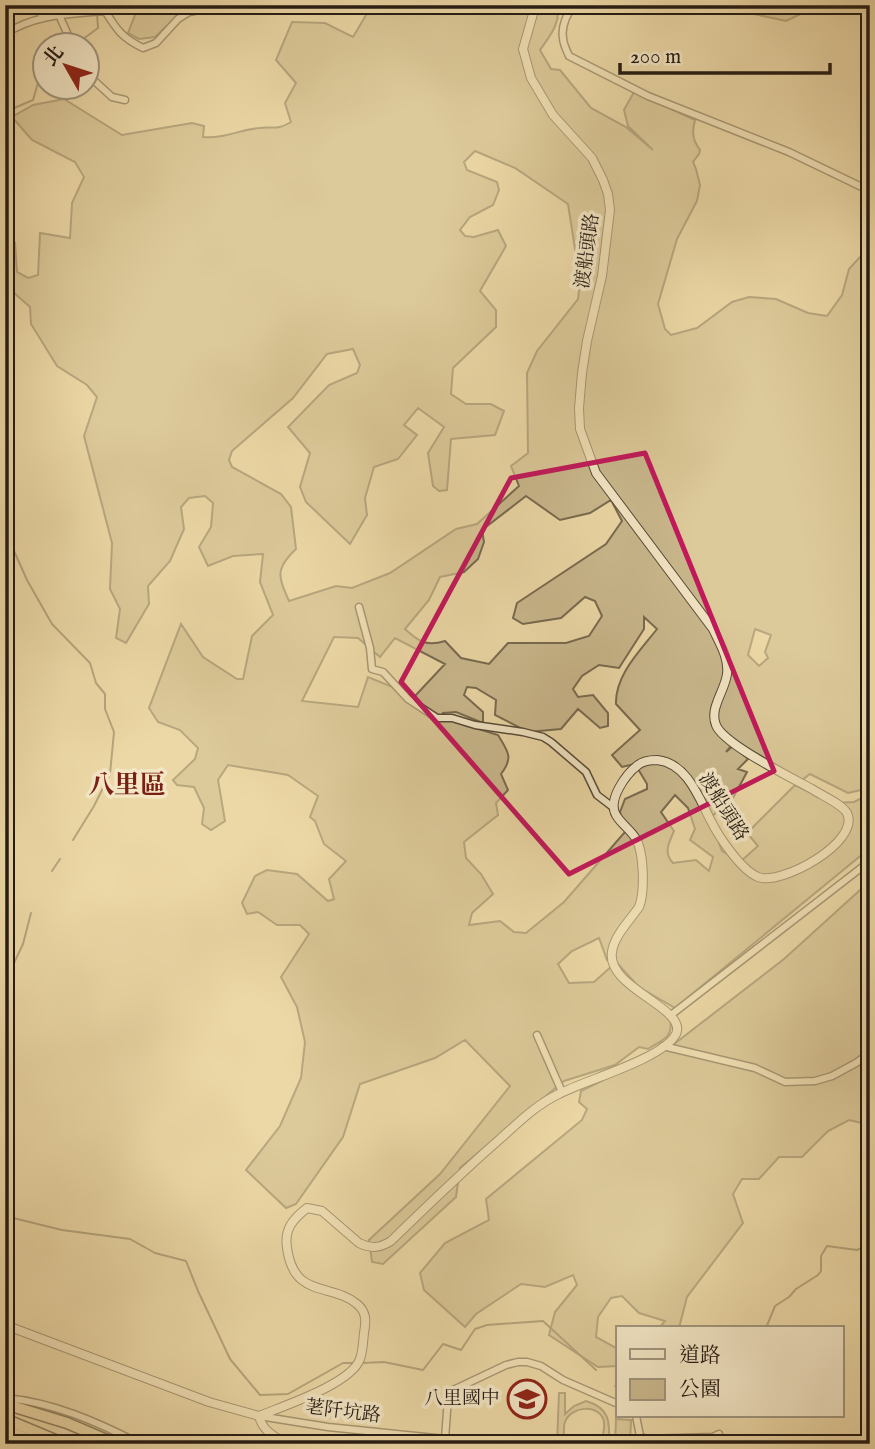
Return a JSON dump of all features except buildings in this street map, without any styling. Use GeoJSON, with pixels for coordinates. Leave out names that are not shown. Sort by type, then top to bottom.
{"type":"FeatureCollection","features":[{"type":"Feature","properties":{"kind":"highway"},"geometry":{"type":"LineString","coordinates":[[5,1401],[116,1444]]}},
{"type":"Feature","properties":{"kind":"highway"},"geometry":{"type":"LineString","coordinates":[[5,1419],[65,1444]]}},
{"type":"Feature","properties":{"kind":"highway"},"geometry":{"type":"LineString","coordinates":[[5,1430],[40,1444]]}},
{"type":"Feature","properties":{"kind":"street"},"geometry":{"type":"LineString","coordinates":[[38,5],[42,17]]}},
{"type":"Feature","properties":{"kind":"street"},"geometry":{"type":"LineString","coordinates":[[5,34],[42,17],[92,12],[114,5]]}},
{"type":"Feature","properties":{"kind":"street"},"geometry":{"type":"LineString","coordinates":[[105,9],[128,41],[143,48],[156,43],[178,19],[190,12],[223,5]]}},
{"type":"Feature","properties":{"kind":"street","name":"渡船頭路"},"geometry":{"type":"LineString","coordinates":[[539,5],[533,15],[523,49],[531,78],[553,116],[592,158],[608,194],[610,210],[602,276],[587,341],[579,408],[580,429],[596,473],[713,629],[725,654],[727,674],[714,714],[719,730],[726,738],[758,758],[836,803],[847,814],[848,823],[837,844],[806,866],[771,879],[760,878],[741,864],[712,823],[688,780],[679,769],[667,762],[654,760],[640,763],[623,781],[615,797],[614,808]]}},
{"type":"Feature","properties":{"kind":"street"},"geometry":{"type":"LineString","coordinates":[[576,5],[570,9],[562,38],[569,56],[648,96],[789,152],[870,191]]}},
{"type":"Feature","properties":{"kind":"street"},"geometry":{"type":"LineString","coordinates":[[59,15],[67,32]]}},
{"type":"Feature","properties":{"kind":"street"},"geometry":{"type":"LineString","coordinates":[[102,88],[112,97],[125,100]]}},
{"type":"Feature","properties":{"kind":"street"},"geometry":{"type":"LineString","coordinates":[[287,1444],[261,1425],[259,1416],[326,1388],[358,1363],[366,1322],[361,1307],[346,1296],[309,1285],[291,1266],[285,1238],[296,1217],[307,1208],[322,1211],[359,1243],[381,1247],[391,1241],[457,1176],[524,1117],[562,1092],[656,1052],[675,1035],[677,1027],[671,1015],[635,990],[617,970],[611,955],[614,944],[642,901],[644,881],[639,843],[616,816],[614,808],[597,795],[586,772],[542,737],[452,718],[437,718],[408,699],[383,672],[372,669],[370,648],[359,607]]}},
{"type":"Feature","properties":{"kind":"street"},"geometry":{"type":"LineString","coordinates":[[671,1015],[870,861]]}},
{"type":"Feature","properties":{"kind":"street"},"geometry":{"type":"LineString","coordinates":[[537,1035],[562,1092]]}},
{"type":"Feature","properties":{"kind":"street"},"geometry":{"type":"LineString","coordinates":[[663,1046],[755,1068],[785,1082],[815,1081],[832,1076],[870,1053]]}},
{"type":"Feature","properties":{"kind":"street","name":"荖阡坑路"},"geometry":{"type":"LineString","coordinates":[[5,1325],[209,1402],[259,1416],[328,1427],[445,1438],[451,1391],[518,1362],[535,1363],[562,1380],[616,1403]]}},
{"type":"Feature","properties":{"kind":"street"},"geometry":{"type":"LineString","coordinates":[[5,1401],[36,1402],[70,1413],[140,1444]]}},
{"type":"Feature","properties":{"kind":"street"},"geometry":{"type":"LineString","coordinates":[[636,1418],[640,1436],[646,1439],[713,1437],[719,1434]]}},
{"type":"Feature","properties":{"kind":"street"},"geometry":{"type":"LineString","coordinates":[[5,1437],[20,1443]]}},
{"type":"Feature","properties":{"kind":"highlighted area"},"geometry":{"type":"Polygon","coordinates":[[[645,453],[774,771],[569,874],[401,682],[511,478],[645,453]]]}},
{"type":"Feature","properties":{"kind":"green space"},"geometry":{"type":"Polygon","coordinates":[[[139,5],[189,5],[155,37],[139,39],[128,33],[139,5]]]}},
{"type":"Feature","properties":{"kind":"green space"},"geometry":{"type":"Polygon","coordinates":[[[372,5],[557,5],[556,23],[540,50],[551,69],[560,70],[591,108],[626,127],[653,150],[628,126],[624,110],[634,92],[695,120],[693,135],[700,150],[693,162],[700,185],[697,201],[677,239],[658,304],[665,329],[671,335],[697,328],[732,302],[749,297],[776,299],[808,313],[827,316],[842,295],[849,269],[870,246],[870,786],[848,793],[810,774],[802,780],[735,741],[726,752],[733,746],[748,759],[738,769],[747,772],[733,798],[710,818],[722,851],[741,861],[758,846],[747,833],[795,785],[833,803],[854,802],[870,794],[870,848],[675,1008],[639,987],[618,964],[607,960],[599,938],[572,951],[558,964],[569,983],[594,982],[613,965],[670,1018],[668,1034],[648,1049],[639,1047],[615,1065],[564,1081],[460,1168],[456,1197],[383,1264],[372,1262],[369,1240],[440,1174],[510,1086],[465,1040],[435,1058],[360,1084],[343,1137],[296,1204],[286,1208],[246,1170],[280,1126],[301,1078],[305,1042],[297,1007],[281,977],[309,934],[300,925],[277,925],[258,912],[247,914],[242,903],[255,876],[267,870],[297,874],[328,901],[334,899],[329,879],[346,861],[324,844],[315,821],[310,817],[318,796],[288,775],[228,765],[218,780],[225,821],[211,830],[202,824],[204,808],[194,787],[177,785],[173,780],[195,759],[198,748],[180,730],[158,722],[149,708],[181,624],[203,657],[237,679],[243,679],[252,636],[273,615],[260,582],[263,554],[233,556],[208,566],[199,547],[211,527],[213,503],[205,496],[189,498],[181,507],[184,529],[170,561],[148,586],[149,604],[126,643],[116,638],[120,609],[110,589],[112,543],[84,436],[97,397],[87,385],[57,366],[31,324],[30,307],[5,285],[5,254],[9,244],[15,243],[17,272],[28,278],[38,275],[40,233],[70,238],[72,203],[84,177],[75,162],[32,140],[12,117],[33,105],[69,102],[122,135],[192,123],[204,126],[203,137],[217,137],[286,125],[291,122],[285,103],[296,83],[276,60],[292,22],[325,23],[353,37],[372,5]],[[475,151],[464,162],[467,170],[497,182],[499,190],[493,205],[470,217],[460,230],[465,236],[474,237],[498,230],[506,246],[480,291],[496,310],[496,327],[453,368],[451,394],[466,404],[491,404],[504,411],[495,435],[451,439],[447,490],[439,491],[433,486],[428,453],[444,427],[418,408],[404,425],[417,435],[398,459],[374,467],[365,498],[367,515],[350,544],[306,502],[300,487],[310,453],[288,427],[329,385],[357,373],[360,365],[353,349],[327,354],[293,398],[232,451],[229,460],[232,467],[281,494],[291,507],[296,549],[284,562],[280,573],[289,601],[336,586],[352,588],[390,573],[456,529],[477,524],[519,486],[511,466],[528,453],[527,373],[537,351],[578,299],[580,281],[568,204],[515,168],[475,151]],[[526,496],[482,530],[484,542],[478,559],[464,572],[440,577],[429,600],[405,629],[418,640],[427,643],[445,641],[461,658],[489,664],[508,643],[566,643],[589,636],[602,616],[595,601],[585,597],[561,618],[523,624],[513,618],[517,603],[606,544],[622,521],[611,500],[590,513],[560,520],[526,496]],[[644,617],[644,629],[619,668],[599,665],[582,676],[573,689],[578,697],[593,695],[608,713],[608,726],[600,728],[578,709],[561,729],[528,732],[495,715],[496,700],[476,688],[467,687],[464,695],[483,712],[483,723],[456,712],[443,713],[443,718],[498,735],[508,754],[501,774],[508,790],[496,803],[498,815],[464,842],[466,858],[481,874],[493,894],[472,913],[469,925],[500,921],[514,932],[526,933],[564,902],[625,832],[620,812],[625,799],[647,789],[647,784],[635,764],[622,767],[612,755],[640,730],[616,704],[617,693],[624,673],[657,629],[644,617]],[[755,629],[748,655],[759,666],[768,658],[765,652],[771,635],[755,629]],[[334,637],[302,701],[358,707],[368,677],[415,696],[445,664],[395,638],[380,657],[358,638],[334,637]],[[675,795],[661,812],[674,831],[668,851],[673,863],[696,860],[709,871],[713,857],[690,840],[695,829],[688,808],[675,795]]]}},
{"type":"Feature","properties":{"kind":"green space"},"geometry":{"type":"Polygon","coordinates":[[[713,5],[812,5],[807,11],[786,21],[713,5]]]}},
{"type":"Feature","properties":{"kind":"green space"},"geometry":{"type":"Polygon","coordinates":[[[870,881],[870,1129],[866,1124],[849,1120],[828,1131],[802,1157],[779,1157],[759,1179],[742,1179],[733,1194],[743,1223],[687,1297],[680,1326],[661,1326],[665,1321],[639,1313],[622,1296],[611,1298],[598,1317],[596,1337],[616,1348],[616,1366],[598,1367],[549,1335],[555,1312],[577,1285],[573,1275],[545,1287],[521,1284],[476,1314],[465,1327],[424,1290],[420,1273],[445,1243],[489,1220],[486,1199],[582,1120],[587,1109],[579,1102],[581,1091],[669,1048],[784,959],[870,881]]]}},
{"type":"Feature","properties":{"kind":"green space"},"geometry":{"type":"Polygon","coordinates":[[[559,1393],[565,1393],[565,1414],[586,1401],[604,1412],[609,1429],[609,1444],[602,1444],[602,1416],[586,1409],[568,1416],[564,1424],[564,1444],[557,1444],[559,1393]]]}},
{"type":"Feature","properties":{"kind":"green space"},"geometry":{"type":"Polygon","coordinates":[[[616,1419],[631,1420],[630,1444],[615,1444],[616,1419]]]}},
{"type":"Feature","properties":{"kind":"waterway"},"geometry":{"type":"LineString","coordinates":[[93,32],[98,28],[97,13]]}},
{"type":"Feature","properties":{"kind":"waterway"},"geometry":{"type":"LineString","coordinates":[[5,112],[32,100]]}},
{"type":"Feature","properties":{"kind":"waterway"},"geometry":{"type":"LineString","coordinates":[[5,536],[52,624],[90,663],[96,683],[105,694],[105,709],[114,732],[110,774],[73,840]]}},
{"type":"Feature","properties":{"kind":"waterway"},"geometry":{"type":"LineString","coordinates":[[52,871],[60,859]]}},
{"type":"Feature","properties":{"kind":"waterway"},"geometry":{"type":"LineString","coordinates":[[5,982],[23,944],[31,913]]}},
{"type":"Feature","properties":{"kind":"waterway"},"geometry":{"type":"LineString","coordinates":[[5,1216],[62,1230],[130,1239],[155,1253],[186,1261],[230,1359],[260,1395],[288,1394],[343,1363],[353,1363]]}},
{"type":"Feature","properties":{"kind":"waterway"},"geometry":{"type":"LineString","coordinates":[[767,1326],[775,1306],[818,1275],[821,1271],[821,1256],[827,1246],[857,1250],[870,1244]]}},
{"type":"Feature","properties":{"kind":"waterway"},"geometry":{"type":"LineString","coordinates":[[362,1363],[384,1362],[423,1370],[443,1344],[461,1350],[475,1329],[487,1325],[543,1321],[596,1370]]}},
{"type":"Feature","properties":{"kind":"place","name":"八里國中"},"geometry":{"type":"Point","coordinates":[527,1399]}},
{"type":"Feature","properties":{"kind":"district","name":"八里區"},"geometry":{"type":"Point","coordinates":[127,785]}}]}
